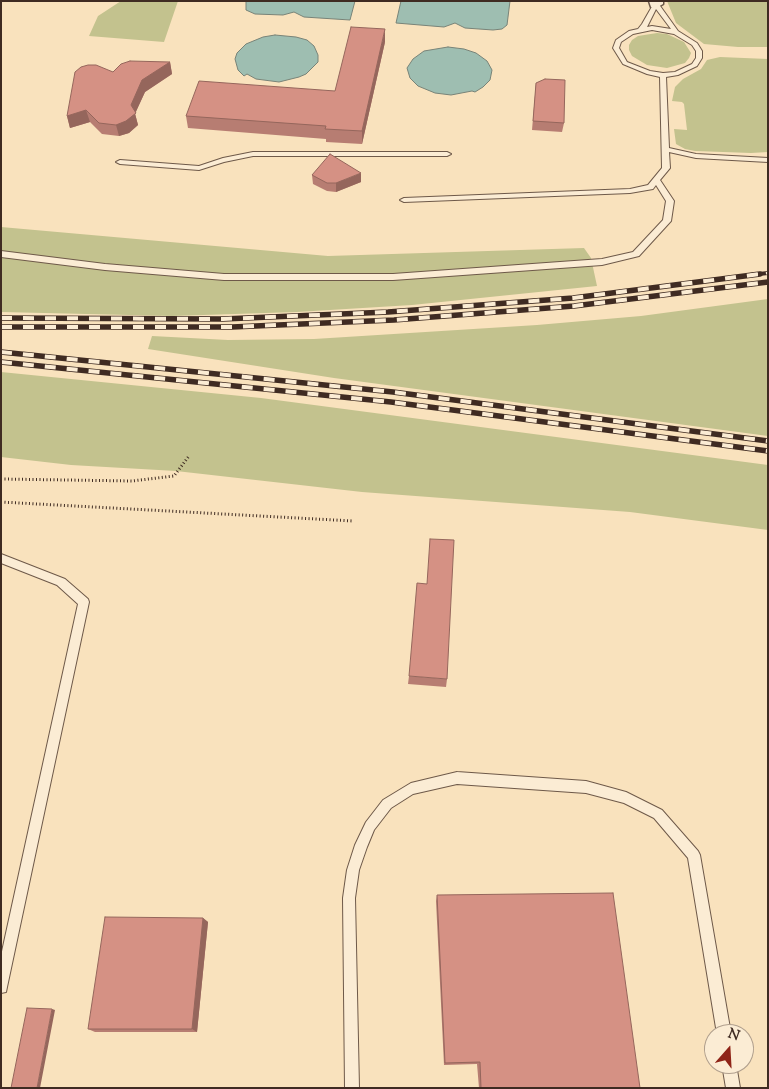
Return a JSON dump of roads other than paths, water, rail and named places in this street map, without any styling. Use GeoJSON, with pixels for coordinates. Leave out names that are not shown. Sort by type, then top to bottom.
{"type":"FeatureCollection","features":[{"type":"Feature","properties":{"kind":"lane"},"geometry":{"type":"LineString","coordinates":[[641,29],[656,3],[676,32]]}},
{"type":"Feature","properties":{"kind":"lane"},"geometry":{"type":"LineString","coordinates":[[641,29],[664,29],[676,32],[695,44],[699,51],[700,58],[695,65],[687,70],[663,75],[636,69],[625,63],[618,55],[616,48],[618,41],[623,36],[641,29]]}},
{"type":"Feature","properties":{"kind":"lane"},"geometry":{"type":"LineString","coordinates":[[404,200],[630,191],[650,187],[666,168],[663,75]]}},
{"type":"Feature","properties":{"kind":"lane"},"geometry":{"type":"LineString","coordinates":[[665,149],[696,156],[768,160]]}},
{"type":"Feature","properties":{"kind":"lane"},"geometry":{"type":"LineString","coordinates":[[120,162],[200,168],[223,160],[253,154],[446,154]]}},
{"type":"Feature","properties":{"kind":"lane"},"geometry":{"type":"LineString","coordinates":[[1,254],[105,267],[224,277],[393,277],[602,262],[636,254],[667,221],[670,201],[656,180]]}},
{"type":"Feature","properties":{"kind":"lane"},"geometry":{"type":"LineString","coordinates":[[1,558],[60,582],[84,602],[1,987]]}},
{"type":"Feature","properties":{"kind":"lane"},"geometry":{"type":"LineString","coordinates":[[352,1088],[349,898],[353,870],[361,845],[370,826],[387,804],[411,789],[457,778],[586,788],[626,798],[658,814],[694,855],[722,1024]]}},
{"type":"Feature","properties":{"kind":"lane"},"geometry":{"type":"LineString","coordinates":[[731,1074],[733,1088]]}},
{"type":"Feature","properties":{"kind":"railway"},"geometry":{"type":"LineString","coordinates":[[750,275],[768,273]]}},
{"type":"Feature","properties":{"kind":"railway"},"geometry":{"type":"LineString","coordinates":[[1,318],[223,319],[388,312],[573,298],[760,274]]}},
{"type":"Feature","properties":{"kind":"railway"},"geometry":{"type":"LineString","coordinates":[[1,327],[232,327],[394,320],[574,306],[768,282]]}},
{"type":"Feature","properties":{"kind":"railway"},"geometry":{"type":"LineString","coordinates":[[1,352],[393,392],[768,441]]}},
{"type":"Feature","properties":{"kind":"railway"},"geometry":{"type":"LineString","coordinates":[[1,362],[391,402],[768,451]]}}]}
